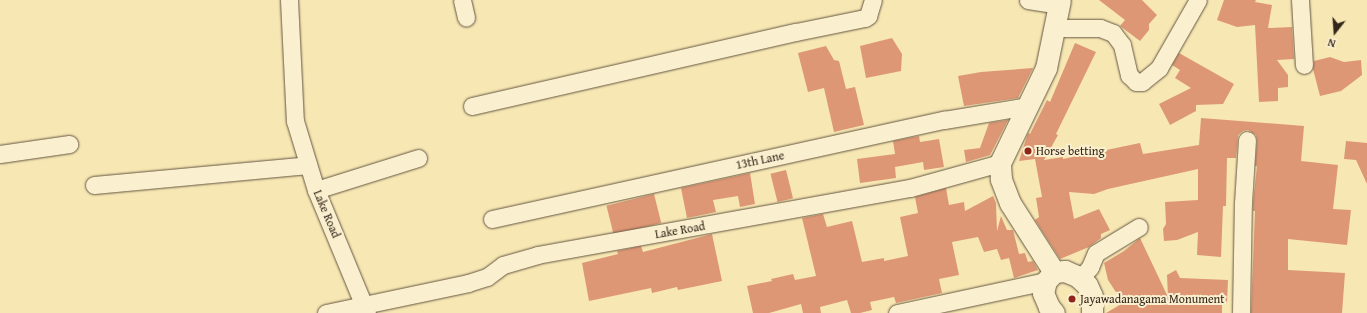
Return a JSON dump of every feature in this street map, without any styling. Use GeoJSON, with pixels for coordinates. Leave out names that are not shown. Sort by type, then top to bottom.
{"type":"FeatureCollection","features":[{"type":"Feature","properties":{"kind":"street","name":"Lake Road"},"geometry":{"type":"LineString","coordinates":[[289,0],[295,121],[316,190],[366,308],[468,283],[487,277],[503,265],[537,256],[910,188],[1000,163]]}},
{"type":"Feature","properties":{"kind":"street"},"geometry":{"type":"LineString","coordinates":[[462,0],[466,18]]}},
{"type":"Feature","properties":{"kind":"street"},"geometry":{"type":"LineString","coordinates":[[472,106],[788,33],[865,18],[868,16],[873,0]]}},
{"type":"Feature","properties":{"kind":"street"},"geometry":{"type":"LineString","coordinates":[[1028,0],[1059,2],[1046,68],[1000,163],[1001,179],[1010,203],[1050,277]]}},
{"type":"Feature","properties":{"kind":"street"},"geometry":{"type":"LineString","coordinates":[[1055,28],[1100,28],[1113,33],[1122,45],[1129,74],[1136,82],[1142,82],[1159,68],[1198,0]]}},
{"type":"Feature","properties":{"kind":"street"},"geometry":{"type":"LineString","coordinates":[[1300,0],[1304,65]]}},
{"type":"Feature","properties":{"kind":"street","name":"13th Lane"},"geometry":{"type":"LineString","coordinates":[[492,219],[944,120],[1028,106]]}},
{"type":"Feature","properties":{"kind":"street"},"geometry":{"type":"LineString","coordinates":[[1241,313],[1243,203],[1247,140]]}},
{"type":"Feature","properties":{"kind":"street"},"geometry":{"type":"LineString","coordinates":[[0,154],[69,144]]}},
{"type":"Feature","properties":{"kind":"street"},"geometry":{"type":"LineString","coordinates":[[316,190],[418,158]]}},
{"type":"Feature","properties":{"kind":"street"},"geometry":{"type":"LineString","coordinates":[[94,185],[308,165]]}},
{"type":"Feature","properties":{"kind":"street"},"geometry":{"type":"LineString","coordinates":[[1080,279],[1090,268],[1096,253],[1139,227]]}},
{"type":"Feature","properties":{"kind":"street"},"geometry":{"type":"LineString","coordinates":[[897,313],[1050,277],[1065,271],[1080,279],[1087,285],[1092,296],[1092,313]]}},
{"type":"Feature","properties":{"kind":"street"},"geometry":{"type":"LineString","coordinates":[[1048,311],[1043,293],[1050,277]]}},
{"type":"Feature","properties":{"kind":"street"},"geometry":{"type":"LineString","coordinates":[[326,313],[366,308]]}},
{"type":"Feature","properties":{"kind":"building"},"geometry":{"type":"Polygon","coordinates":[[[1099,0],[1142,0],[1157,15],[1149,24],[1149,30],[1140,41],[1120,26],[1125,20],[1099,0]]]}},
{"type":"Feature","properties":{"kind":"building"},"geometry":{"type":"Polygon","coordinates":[[[1224,0],[1256,0],[1255,2],[1272,5],[1268,28],[1292,27],[1294,59],[1277,60],[1288,75],[1288,87],[1278,88],[1278,101],[1259,102],[1255,25],[1237,27],[1217,20],[1224,0]]]}},
{"type":"Feature","properties":{"kind":"building"},"geometry":{"type":"Polygon","coordinates":[[[892,38],[902,54],[901,71],[866,78],[860,46],[892,38]]]}},
{"type":"Feature","properties":{"kind":"building"},"geometry":{"type":"Polygon","coordinates":[[[1075,43],[1096,52],[1056,134],[1058,135],[1044,160],[1063,157],[1063,159],[1140,143],[1143,154],[1199,145],[1201,118],[1304,126],[1301,161],[1338,165],[1333,209],[1351,210],[1347,245],[1288,239],[1288,270],[1345,273],[1342,313],[1251,313],[1255,211],[1253,211],[1253,203],[1257,166],[1255,166],[1257,141],[1256,135],[1248,130],[1243,131],[1238,135],[1236,158],[1227,158],[1226,206],[1223,206],[1221,257],[1197,255],[1198,232],[1177,240],[1164,241],[1163,229],[1166,224],[1165,202],[1198,200],[1198,169],[1108,189],[1094,194],[1069,192],[1074,219],[1099,209],[1110,230],[1101,234],[1101,238],[1089,247],[1060,259],[1035,220],[1039,217],[1036,198],[1042,197],[1035,159],[1019,161],[1028,133],[1030,134],[1047,100],[1050,102],[1075,43]]]}},
{"type":"Feature","properties":{"kind":"building"},"geometry":{"type":"Polygon","coordinates":[[[826,46],[834,60],[839,61],[846,89],[855,87],[864,125],[834,132],[824,88],[808,92],[798,53],[826,46]]]}},
{"type":"Feature","properties":{"kind":"building"},"geometry":{"type":"Polygon","coordinates":[[[1179,53],[1234,84],[1223,104],[1196,105],[1196,111],[1170,125],[1159,104],[1191,88],[1175,78],[1180,70],[1172,65],[1179,53]]]}},
{"type":"Feature","properties":{"kind":"building"},"geometry":{"type":"Polygon","coordinates":[[[1330,57],[1344,62],[1361,60],[1362,75],[1341,91],[1320,96],[1313,69],[1314,61],[1330,57]]]}},
{"type":"Feature","properties":{"kind":"building"},"geometry":{"type":"Polygon","coordinates":[[[1033,68],[1018,98],[964,106],[958,76],[981,72],[1033,68]]]}},
{"type":"Feature","properties":{"kind":"building"},"geometry":{"type":"Polygon","coordinates":[[[1008,120],[990,155],[966,162],[964,150],[980,148],[989,123],[1008,120]]]}},
{"type":"Feature","properties":{"kind":"building"},"geometry":{"type":"Polygon","coordinates":[[[919,136],[920,142],[939,139],[944,167],[924,170],[923,162],[895,167],[896,178],[860,183],[857,159],[895,154],[893,141],[919,136]]]}},
{"type":"Feature","properties":{"kind":"building"},"geometry":{"type":"Polygon","coordinates":[[[1346,141],[1367,143],[1367,184],[1356,160],[1344,159],[1346,141]]]}},
{"type":"Feature","properties":{"kind":"building"},"geometry":{"type":"Polygon","coordinates":[[[786,170],[793,198],[777,202],[770,174],[786,170]]]}},
{"type":"Feature","properties":{"kind":"building"},"geometry":{"type":"Polygon","coordinates":[[[750,173],[755,204],[740,207],[738,196],[713,200],[716,212],[687,218],[681,188],[750,173]]]}},
{"type":"Feature","properties":{"kind":"building"},"geometry":{"type":"Polygon","coordinates":[[[946,188],[949,205],[964,202],[965,211],[993,196],[996,203],[997,231],[1001,216],[1007,230],[1013,230],[1019,254],[1025,253],[1028,262],[1033,261],[1038,270],[1014,278],[1009,258],[1001,260],[997,249],[984,252],[978,237],[952,242],[959,275],[939,279],[942,293],[896,303],[894,297],[870,302],[872,310],[860,313],[851,313],[847,300],[820,307],[821,313],[803,313],[801,304],[769,313],[753,313],[747,286],[772,281],[771,279],[793,274],[795,280],[816,276],[802,218],[823,214],[827,227],[852,221],[862,262],[884,258],[884,261],[908,256],[900,217],[918,213],[915,197],[946,188]]]}},
{"type":"Feature","properties":{"kind":"building"},"geometry":{"type":"Polygon","coordinates":[[[654,194],[661,223],[614,235],[606,206],[654,194]]]}},
{"type":"Feature","properties":{"kind":"building"},"geometry":{"type":"Polygon","coordinates":[[[712,234],[722,281],[678,290],[677,287],[652,293],[651,288],[589,301],[582,263],[618,254],[617,251],[641,246],[643,252],[712,234]]]}},
{"type":"Feature","properties":{"kind":"building"},"geometry":{"type":"Polygon","coordinates":[[[1140,238],[1168,297],[1167,275],[1176,270],[1180,278],[1228,280],[1227,303],[1222,303],[1222,313],[1106,313],[1123,303],[1108,280],[1104,263],[1124,251],[1140,238]]]}},
{"type":"Feature","properties":{"kind":"place","name":"Horse betting"},"geometry":{"type":"Point","coordinates":[1028,151]}},
{"type":"Feature","properties":{"kind":"place","name":"Jayawadanagama Monument"},"geometry":{"type":"Point","coordinates":[1072,299]}}]}
